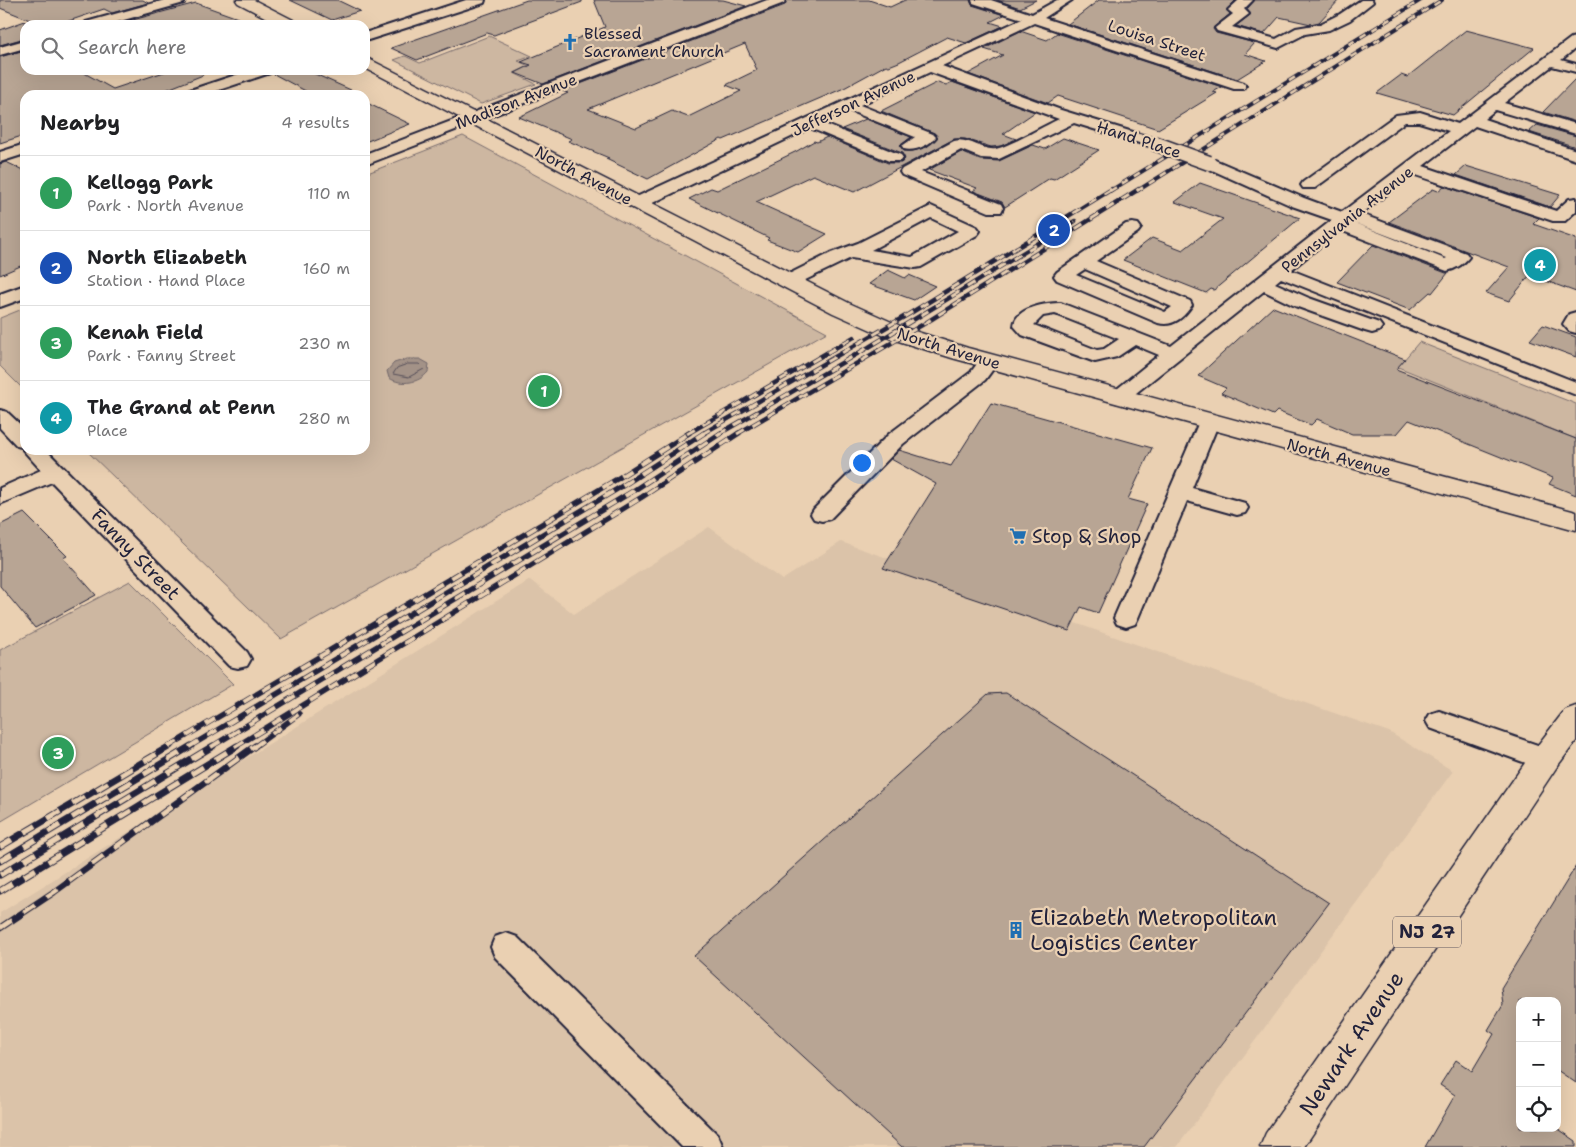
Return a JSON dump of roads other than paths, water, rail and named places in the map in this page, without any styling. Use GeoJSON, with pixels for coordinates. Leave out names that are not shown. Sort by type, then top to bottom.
{"type":"FeatureCollection","features":[{"type":"Feature","properties":{"kind":"main road"},"geometry":{"type":"LineString","coordinates":[[243,0],[282,20]]}},
{"type":"Feature","properties":{"kind":"main road","name":"North Avenue"},"geometry":{"type":"LineString","coordinates":[[370,65],[841,308],[897,333],[1209,422],[1576,521]]}},
{"type":"Feature","properties":{"kind":"main road","name":"Newark Avenue"},"geometry":{"type":"LineString","coordinates":[[1280,1147],[1545,759],[1576,718]]}},
{"type":"Feature","properties":{"kind":"street"},"geometry":{"type":"LineString","coordinates":[[109,20],[179,0]]}},
{"type":"Feature","properties":{"kind":"street"},"geometry":{"type":"LineString","coordinates":[[370,35],[479,0]]}},
{"type":"Feature","properties":{"kind":"street","name":"Madison Avenue"},"geometry":{"type":"LineString","coordinates":[[370,158],[778,0]]}},
{"type":"Feature","properties":{"kind":"street","name":"Louisa Street"},"geometry":{"type":"LineString","coordinates":[[978,0],[1239,86]]}},
{"type":"Feature","properties":{"kind":"street","name":"Jefferson Avenue"},"geometry":{"type":"LineString","coordinates":[[638,203],[1034,18],[1066,0]]}},
{"type":"Feature","properties":{"kind":"street"},"geometry":{"type":"LineString","coordinates":[[1247,0],[1235,10],[1242,14],[1222,28],[1278,44],[1301,31],[1324,28],[1345,18],[1362,1]]}},
{"type":"Feature","properties":{"kind":"street","name":"Pennsylvania Avenue"},"geometry":{"type":"LineString","coordinates":[[1119,397],[1576,41]]}},
{"type":"Feature","properties":{"kind":"street"},"geometry":{"type":"LineString","coordinates":[[0,51],[20,45]]}},
{"type":"Feature","properties":{"kind":"street"},"geometry":{"type":"LineString","coordinates":[[1550,61],[1576,68]]}},
{"type":"Feature","properties":{"kind":"street","name":"Hand Place"},"geometry":{"type":"LineString","coordinates":[[930,67],[1072,118],[1154,143],[1209,163],[1344,220]]}},
{"type":"Feature","properties":{"kind":"street"},"geometry":{"type":"LineString","coordinates":[[204,90],[250,75]]}},
{"type":"Feature","properties":{"kind":"street"},"geometry":{"type":"LineString","coordinates":[[848,105],[928,137],[910,146]]}},
{"type":"Feature","properties":{"kind":"street"},"geometry":{"type":"LineString","coordinates":[[1493,105],[1576,129]]}},
{"type":"Feature","properties":{"kind":"street"},"geometry":{"type":"LineString","coordinates":[[1309,185],[1400,118],[1420,117],[1468,125],[1576,155]]}},
{"type":"Feature","properties":{"kind":"street"},"geometry":{"type":"LineString","coordinates":[[995,208],[908,172],[960,144],[981,152],[999,154],[1072,118]]}},
{"type":"Feature","properties":{"kind":"street"},"geometry":{"type":"LineString","coordinates":[[810,123],[895,158]]}},
{"type":"Feature","properties":{"kind":"street"},"geometry":{"type":"LineString","coordinates":[[0,157],[20,151]]}},
{"type":"Feature","properties":{"kind":"street"},"geometry":{"type":"LineString","coordinates":[[1412,168],[1559,217],[1574,203]]}},
{"type":"Feature","properties":{"kind":"street"},"geometry":{"type":"LineString","coordinates":[[789,281],[849,252],[864,247],[931,211],[971,231],[915,263],[849,252]]}},
{"type":"Feature","properties":{"kind":"street"},"geometry":{"type":"LineString","coordinates":[[1344,220],[1460,257],[1447,266],[1344,220]]}},
{"type":"Feature","properties":{"kind":"street"},"geometry":{"type":"LineString","coordinates":[[1132,228],[1083,262],[1183,305],[1176,314],[1208,328]]}},
{"type":"Feature","properties":{"kind":"street"},"geometry":{"type":"LineString","coordinates":[[1279,271],[1576,388]]}},
{"type":"Feature","properties":{"kind":"street"},"geometry":{"type":"LineString","coordinates":[[1263,284],[1302,302],[1372,327]]}},
{"type":"Feature","properties":{"kind":"street"},"geometry":{"type":"LineString","coordinates":[[0,301],[20,293]]}},
{"type":"Feature","properties":{"kind":"street"},"geometry":{"type":"LineString","coordinates":[[1576,318],[1572,324],[1576,327]]}},
{"type":"Feature","properties":{"kind":"street"},"geometry":{"type":"LineString","coordinates":[[1132,338],[1173,354]]}},
{"type":"Feature","properties":{"kind":"street"},"geometry":{"type":"LineString","coordinates":[[822,514],[896,440],[978,376],[990,361]]}},
{"type":"Feature","properties":{"kind":"street"},"geometry":{"type":"LineString","coordinates":[[0,416],[20,436]]}},
{"type":"Feature","properties":{"kind":"street"},"geometry":{"type":"LineString","coordinates":[[1126,618],[1209,422]]}},
{"type":"Feature","properties":{"kind":"street","name":"Fanny Street"},"geometry":{"type":"LineString","coordinates":[[39,455],[238,659]]}},
{"type":"Feature","properties":{"kind":"street"},"geometry":{"type":"LineString","coordinates":[[0,497],[55,472]]}},
{"type":"Feature","properties":{"kind":"street"},"geometry":{"type":"LineString","coordinates":[[1180,492],[1237,508]]}},
{"type":"Feature","properties":{"kind":"street"},"geometry":{"type":"LineString","coordinates":[[1438,721],[1545,759]]}},
{"type":"Feature","properties":{"kind":"street"},"geometry":{"type":"LineString","coordinates":[[506,947],[706,1147]]}},
{"type":"Feature","properties":{"kind":"water"},"geometry":{"type":"Polygon","coordinates":[[[407,359],[420,359],[429,364],[428,372],[420,379],[405,383],[389,378],[387,371],[394,363],[407,359]]]}},
{"type":"Feature","properties":{"kind":"railway"},"geometry":{"type":"LineString","coordinates":[[1110,191],[1421,0]]}},
{"type":"Feature","properties":{"kind":"railway"},"geometry":{"type":"LineString","coordinates":[[1137,191],[1442,0]]}},
{"type":"Feature","properties":{"kind":"railway"},"geometry":{"type":"LineString","coordinates":[[702,434],[909,314],[1112,189]]}},
{"type":"Feature","properties":{"kind":"railway"},"geometry":{"type":"LineString","coordinates":[[737,434],[927,322],[1139,189]]}},
{"type":"Feature","properties":{"kind":"railway"},"geometry":{"type":"LineString","coordinates":[[719,434],[869,347],[1075,221]]}},
{"type":"Feature","properties":{"kind":"railway"},"geometry":{"type":"LineString","coordinates":[[687,434],[854,337]]}},
{"type":"Feature","properties":{"kind":"railway"},"geometry":{"type":"LineString","coordinates":[[168,747],[617,479],[689,433]]}},
{"type":"Feature","properties":{"kind":"railway"},"geometry":{"type":"LineString","coordinates":[[189,747],[624,485],[704,433]]}},
{"type":"Feature","properties":{"kind":"railway"},"geometry":{"type":"LineString","coordinates":[[211,747],[633,491],[721,433]]}},
{"type":"Feature","properties":{"kind":"railway"},"geometry":{"type":"LineString","coordinates":[[235,747],[642,497],[739,433]]}},
{"type":"Feature","properties":{"kind":"railway"},"geometry":{"type":"LineString","coordinates":[[254,747],[299,714]]}},
{"type":"Feature","properties":{"kind":"railway"},"geometry":{"type":"LineString","coordinates":[[0,847],[170,746]]}},
{"type":"Feature","properties":{"kind":"railway"},"geometry":{"type":"LineString","coordinates":[[0,861],[191,746]]}},
{"type":"Feature","properties":{"kind":"railway"},"geometry":{"type":"LineString","coordinates":[[0,875],[213,746]]}},
{"type":"Feature","properties":{"kind":"railway"},"geometry":{"type":"LineString","coordinates":[[0,891],[237,746]]}},
{"type":"Feature","properties":{"kind":"railway"},"geometry":{"type":"LineString","coordinates":[[0,928],[54,892],[255,746]]}},
{"type":"Feature","properties":{"kind":"place","name":"Blessed Sacrament Church"},"geometry":{"type":"Point","coordinates":[570,42]}},
{"type":"Feature","properties":{"kind":"place","name":"North Elizabeth"},"geometry":{"type":"Point","coordinates":[1054,230]}},
{"type":"Feature","properties":{"kind":"place","name":"The Grand at Penn"},"geometry":{"type":"Point","coordinates":[1540,265]}},
{"type":"Feature","properties":{"kind":"place","name":"Kellogg Park"},"geometry":{"type":"Point","coordinates":[544,391]}},
{"type":"Feature","properties":{"kind":"place","name":"Stop & Shop"},"geometry":{"type":"Point","coordinates":[1018,536]}},
{"type":"Feature","properties":{"kind":"place","name":"Kenah Field"},"geometry":{"type":"Point","coordinates":[58,753]}},
{"type":"Feature","properties":{"kind":"place","name":"Elizabeth Metropolitan Logistics Center"},"geometry":{"type":"Point","coordinates":[1016,930]}}]}
